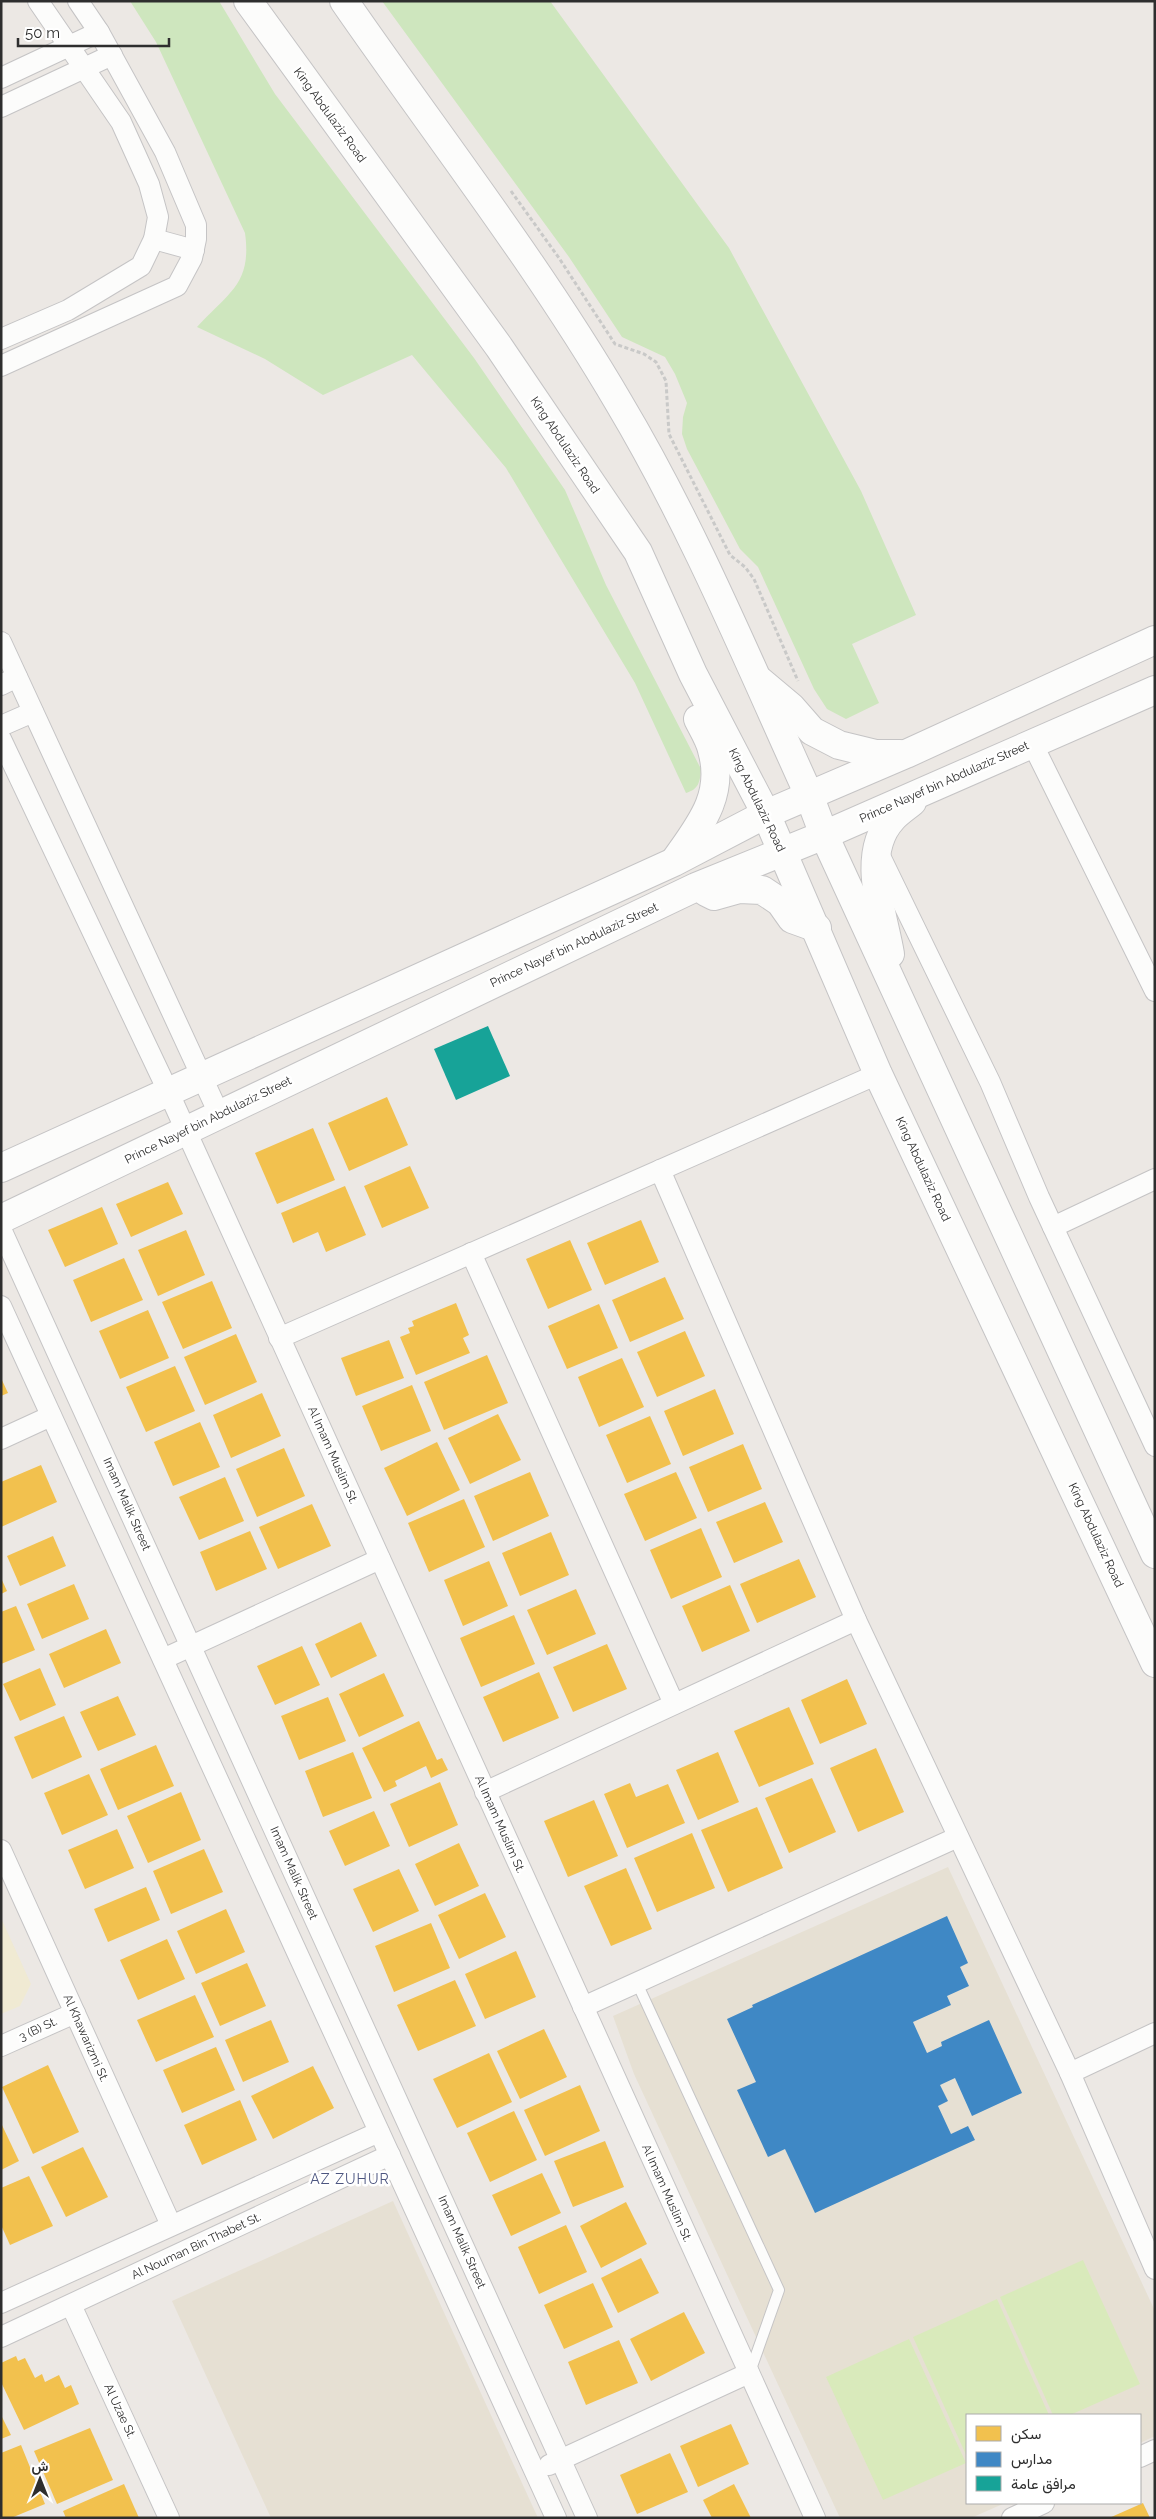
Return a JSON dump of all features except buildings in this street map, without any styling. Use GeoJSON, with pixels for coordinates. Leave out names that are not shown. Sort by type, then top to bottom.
{"type":"FeatureCollection","features":[{"type":"Feature","properties":{"kind":"main road","name":"King Abdulaziz Road"},"geometry":{"type":"LineString","coordinates":[[248,1],[499,347],[638,552],[693,674],[766,814],[878,1074],[1155,1663]]}},
{"type":"Feature","properties":{"kind":"main road"},"geometry":{"type":"LineString","coordinates":[[344,1],[545,287],[620,403],[688,531],[809,795],[824,835],[1155,1554]]}},
{"type":"Feature","properties":{"kind":"main road"},"geometry":{"type":"LineString","coordinates":[[1,1168],[674,862],[766,814],[906,754],[1155,640]]}},
{"type":"Feature","properties":{"kind":"main road"},"geometry":{"type":"LineString","coordinates":[[674,862],[710,806],[716,771],[712,750],[692,707],[693,674]]}},
{"type":"Feature","properties":{"kind":"main road"},"geometry":{"type":"LineString","coordinates":[[755,677],[792,708],[812,731],[840,745],[876,754],[906,754]]}},
{"type":"Feature","properties":{"kind":"main road","name":"Prince Nayef bin Abdulaziz Street"},"geometry":{"type":"LineString","coordinates":[[1,1219],[696,887],[824,835],[1155,690]]}},
{"type":"Feature","properties":{"kind":"main road"},"geometry":{"type":"LineString","coordinates":[[897,992],[876,878],[876,848],[891,820],[928,789]]}},
{"type":"Feature","properties":{"kind":"main road"},"geometry":{"type":"LineString","coordinates":[[696,887],[714,896],[739,889],[762,890],[780,902],[792,919],[816,928]]}},
{"type":"Feature","properties":{"kind":"street"},"geometry":{"type":"LineString","coordinates":[[1,339],[68,310],[141,266],[154,240],[158,217],[149,184],[121,122],[38,1]]}},
{"type":"Feature","properties":{"kind":"street"},"geometry":{"type":"LineString","coordinates":[[1,366],[177,286],[194,250],[196,225],[165,152],[99,32],[78,1]]}},
{"type":"Feature","properties":{"kind":"street"},"geometry":{"type":"LineString","coordinates":[[1,78],[99,32]]}},
{"type":"Feature","properties":{"kind":"street"},"geometry":{"type":"LineString","coordinates":[[1,107],[112,55]]}},
{"type":"Feature","properties":{"kind":"street"},"geometry":{"type":"LineString","coordinates":[[154,240],[194,250]]}},
{"type":"Feature","properties":{"kind":"street"},"geometry":{"type":"LineString","coordinates":[[1,642],[9,681],[33,712],[219,1114]]}},
{"type":"Feature","properties":{"kind":"street"},"geometry":{"type":"LineString","coordinates":[[1,726],[33,712]]}},
{"type":"Feature","properties":{"kind":"street","name":"Al Imam Muslim St."},"geometry":{"type":"LineString","coordinates":[[1,739],[168,1091],[815,2518]]}},
{"type":"Feature","properties":{"kind":"street"},"geometry":{"type":"LineString","coordinates":[[1032,744],[1155,991]]}},
{"type":"Feature","properties":{"kind":"street"},"geometry":{"type":"LineString","coordinates":[[876,848],[990,1082],[1053,1227],[1155,1446]]}},
{"type":"Feature","properties":{"kind":"street"},"geometry":{"type":"LineString","coordinates":[[279,1338],[878,1074]]}},
{"type":"Feature","properties":{"kind":"street"},"geometry":{"type":"LineString","coordinates":[[660,1170],[856,1620],[1070,2072],[1155,2268]]}},
{"type":"Feature","properties":{"kind":"street"},"geometry":{"type":"LineString","coordinates":[[1053,1227],[1155,1179]]}},
{"type":"Feature","properties":{"kind":"street","name":"Imam Malik Street"},"geometry":{"type":"LineString","coordinates":[[1,1229],[588,2518]]}},
{"type":"Feature","properties":{"kind":"street"},"geometry":{"type":"LineString","coordinates":[[471,1254],[674,1704]]}},
{"type":"Feature","properties":{"kind":"street"},"geometry":{"type":"LineString","coordinates":[[1,1306],[556,2518]]}},
{"type":"Feature","properties":{"kind":"street"},"geometry":{"type":"LineString","coordinates":[[1,1439],[51,1416]]}},
{"type":"Feature","properties":{"kind":"street"},"geometry":{"type":"LineString","coordinates":[[162,1659],[380,1559]]}},
{"type":"Feature","properties":{"kind":"street"},"geometry":{"type":"LineString","coordinates":[[485,1792],[856,1620]]}},
{"type":"Feature","properties":{"kind":"street"},"geometry":{"type":"LineString","coordinates":[[583,2007],[958,1837]]}},
{"type":"Feature","properties":{"kind":"street","name":"Al Khawarizmi St."},"geometry":{"type":"LineString","coordinates":[[1,1850],[171,2226]]}},
{"type":"Feature","properties":{"kind":"street","name":"3 (B) St."},"geometry":{"type":"LineString","coordinates":[[1,2046],[75,2013]]}},
{"type":"Feature","properties":{"kind":"street"},"geometry":{"type":"LineString","coordinates":[[1070,2072],[1155,2034]]}},
{"type":"Feature","properties":{"kind":"street"},"geometry":{"type":"LineString","coordinates":[[1,2302],[379,2132]]}},
{"type":"Feature","properties":{"kind":"street","name":"Al Nouman Bin Thabet St."},"geometry":{"type":"LineString","coordinates":[[1,2337],[390,2155]]}},
{"type":"Feature","properties":{"kind":"street","name":"Al Uzae St."},"geometry":{"type":"LineString","coordinates":[[71,2305],[169,2518]]}},
{"type":"Feature","properties":{"kind":"street"},"geometry":{"type":"LineString","coordinates":[[534,2472],[749,2373]]}},
{"type":"Feature","properties":{"kind":"street"},"geometry":{"type":"LineString","coordinates":[[1141,2457],[1155,2450]]}},
{"type":"Feature","properties":{"kind":"street"},"geometry":{"type":"LineString","coordinates":[[1012,2518],[1041,2509]]}},
{"type":"Feature","properties":{"kind":"lane"},"geometry":{"type":"LineString","coordinates":[[637,1983],[779,2290],[749,2373]]}},
{"type":"Feature","properties":{"kind":"shaded area"},"geometry":{"type":"Polygon","coordinates":[[[948,1867],[1155,2311],[1155,2436],[1141,2443],[1141,2414],[966,2414],[966,2504],[1003,2504],[971,2518],[840,2518],[634,2074],[613,2016],[948,1867]]]}},
{"type":"Feature","properties":{"kind":"shaded area"},"geometry":{"type":"Polygon","coordinates":[[[393,2201],[538,2518],[271,2518],[172,2301],[393,2201]]]}},
{"type":"Feature","properties":{"kind":"green space"},"geometry":{"type":"Polygon","coordinates":[[[130,1],[219,1],[275,94],[474,358],[565,490],[606,585],[701,769],[699,781],[694,789],[686,793],[635,683],[506,468],[412,355],[323,395],[265,359],[197,327],[236,286],[245,264],[245,233],[156,42],[130,1]]]}},
{"type":"Feature","properties":{"kind":"green space"},"geometry":{"type":"Polygon","coordinates":[[[382,1],[550,1],[729,248],[861,491],[916,615],[852,644],[879,703],[846,719],[827,709],[814,689],[758,567],[740,549],[687,449],[682,434],[683,417],[687,403],[675,374],[665,357],[622,337],[569,257],[382,1]]]}},
{"type":"Feature","properties":{"kind":"green space"},"geometry":{"type":"Polygon","coordinates":[[[1083,2260],[1140,2384],[1072,2414],[1053,2414],[1000,2297],[1083,2260]]]}},
{"type":"Feature","properties":{"kind":"green space"},"geometry":{"type":"Polygon","coordinates":[[[997,2299],[1049,2414],[966,2414],[966,2455],[913,2337],[997,2299]]]}},
{"type":"Feature","properties":{"kind":"green space"},"geometry":{"type":"Polygon","coordinates":[[[909,2339],[966,2463],[883,2500],[826,2377],[909,2339]]]}},
{"type":"Feature","properties":{"kind":"sand"},"geometry":{"type":"Polygon","coordinates":[[[1,1918],[31,1984],[20,2006],[1,2014],[1,1918]]]}},
{"type":"Feature","properties":{"kind":"district","name":"AZ ZUHUR"},"geometry":{"type":"Point","coordinates":[350,2179]}}]}
